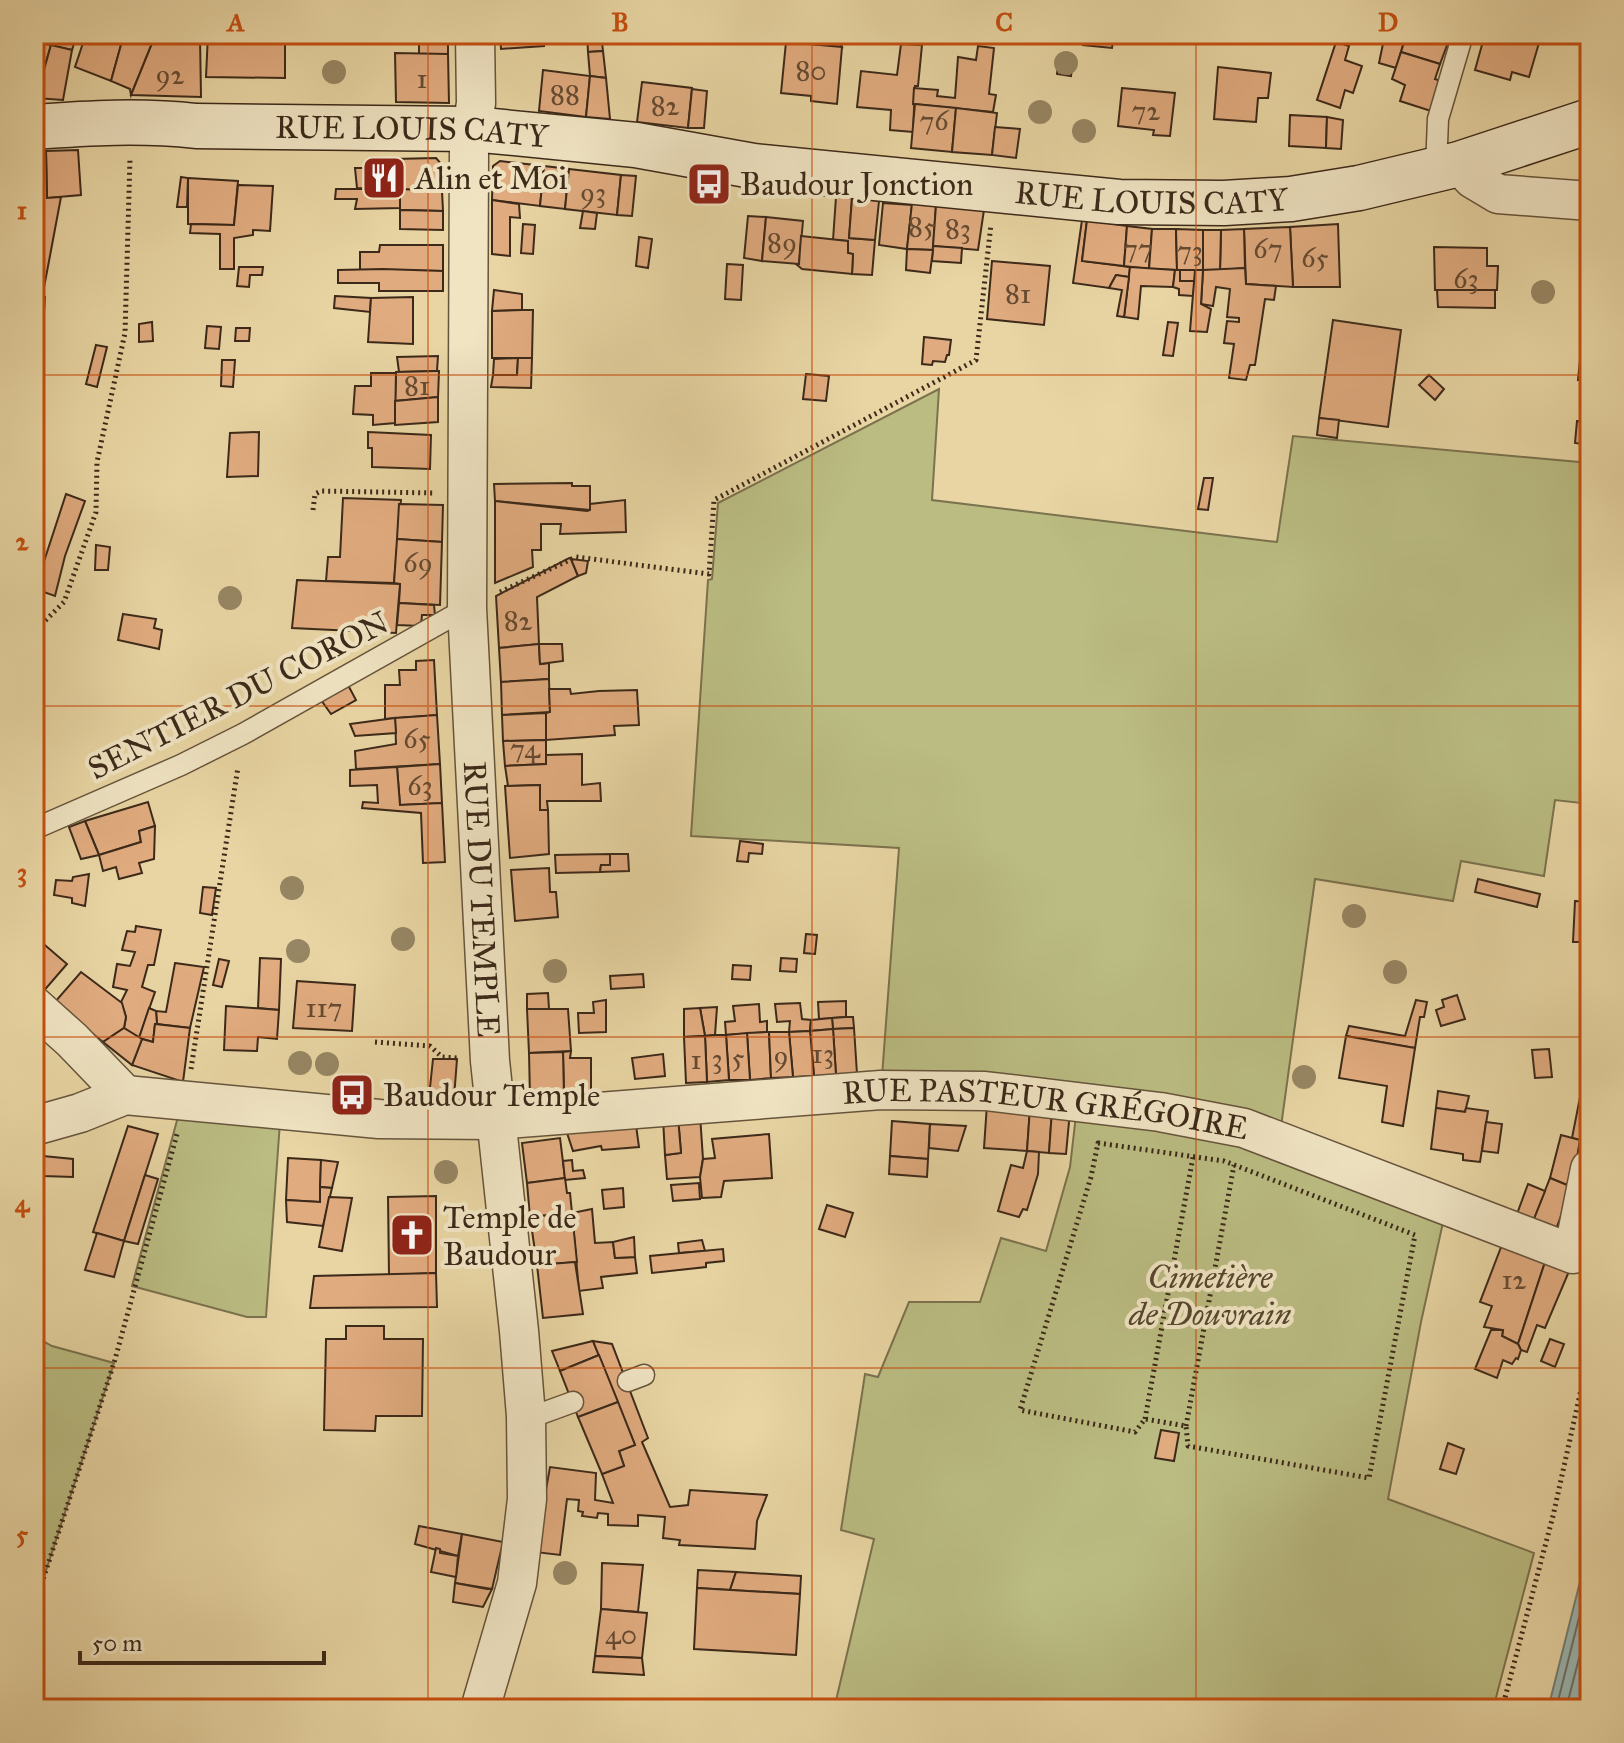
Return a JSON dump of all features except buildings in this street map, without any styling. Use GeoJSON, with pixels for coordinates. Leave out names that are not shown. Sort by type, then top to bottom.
{"type":"FeatureCollection","features":[{"type":"Feature","properties":{"kind":"main road","name":"RUE LOUIS CATY"},"geometry":{"type":"LineString","coordinates":[[34,127],[131,121],[196,126],[472,129],[636,145],[753,166],[1119,202],[1257,203],[1325,194],[1447,166],[1590,121]]}},
{"type":"Feature","properties":{"kind":"street","name":"RUE DU TEMPLE"},"geometry":{"type":"LineString","coordinates":[[475,34],[476,103],[468,165],[467,608],[490,1061],[526,1416],[527,1499],[522,1553],[513,1598],[480,1709]]}},
{"type":"Feature","properties":{"kind":"street"},"geometry":{"type":"LineString","coordinates":[[1447,166],[1498,194],[1590,201]]}},
{"type":"Feature","properties":{"kind":"street"},"geometry":{"type":"LineString","coordinates":[[34,1006],[125,1095],[80,1113],[34,1126]]}},
{"type":"Feature","properties":{"kind":"street","name":"RUE PASTEUR GRÉGOIRE"},"geometry":{"type":"LineString","coordinates":[[125,1095],[379,1119],[495,1120],[881,1090],[985,1091],[1079,1101],[1244,1128],[1573,1254],[1590,1169]]}},
{"type":"Feature","properties":{"kind":"lane"},"geometry":{"type":"LineString","coordinates":[[1447,166],[1438,119],[1463,34]]}},
{"type":"Feature","properties":{"kind":"lane","name":"SENTIER DU CORON"},"geometry":{"type":"LineString","coordinates":[[34,829],[181,765],[243,734],[467,608]]}},
{"type":"Feature","properties":{"kind":"lane"},"geometry":{"type":"LineString","coordinates":[[526,1416],[573,1402]]}},
{"type":"Feature","properties":{"kind":"path"},"geometry":{"type":"LineString","coordinates":[[37,629],[64,602],[96,512],[97,462],[125,333],[131,121]]}},
{"type":"Feature","properties":{"kind":"path"},"geometry":{"type":"LineString","coordinates":[[467,608],[576,557],[709,574],[714,500],[976,360],[995,189]]}},
{"type":"Feature","properties":{"kind":"path"},"geometry":{"type":"LineString","coordinates":[[313,510],[315,494],[321,491],[468,493]]}},
{"type":"Feature","properties":{"kind":"path"},"geometry":{"type":"LineString","coordinates":[[34,1607],[118,1349],[186,1102],[243,734]]}},
{"type":"Feature","properties":{"kind":"path"},"geometry":{"type":"LineString","coordinates":[[375,1042],[430,1046],[442,1057],[490,1061]]}},
{"type":"Feature","properties":{"kind":"path"},"geometry":{"type":"LineString","coordinates":[[1193,1157],[1145,1419],[1135,1432],[1020,1410],[1091,1177],[1098,1143],[1193,1157],[1234,1165],[1415,1235],[1369,1478],[1188,1446],[1186,1426],[1234,1165]]}},
{"type":"Feature","properties":{"kind":"path"},"geometry":{"type":"LineString","coordinates":[[1502,1709],[1553,1516],[1590,1349]]}},
{"type":"Feature","properties":{"kind":"path"},"geometry":{"type":"LineString","coordinates":[[1145,1419],[1186,1426]]}},
{"type":"Feature","properties":{"kind":"green space","name":"Cimetière de Douvrain"},"geometry":{"type":"Polygon","coordinates":[[[939,389],[932,500],[1277,542],[1293,436],[1590,463],[1590,804],[1555,800],[1544,876],[1461,861],[1453,901],[1315,879],[1280,1134],[1444,1218],[1388,1499],[1534,1553],[1493,1709],[834,1709],[874,1539],[841,1530],[865,1374],[878,1377],[909,1302],[980,1302],[1001,1238],[1046,1251],[1070,1167],[1076,1115],[881,1090],[899,848],[691,836],[708,580],[712,579],[718,503],[939,389]]]}},
{"type":"Feature","properties":{"kind":"green space"},"geometry":{"type":"Polygon","coordinates":[[[179,1113],[280,1122],[266,1317],[247,1317],[132,1286],[179,1113]]]}},
{"type":"Feature","properties":{"kind":"green space"},"geometry":{"type":"Polygon","coordinates":[[[34,1336],[52,1346],[114,1363],[34,1607],[34,1336]]]}},
{"type":"Feature","properties":{"kind":"water"},"geometry":{"type":"Polygon","coordinates":[[[1590,1542],[1590,1709],[1548,1709],[1590,1542]]]}},
{"type":"Feature","properties":{"kind":"place","name":"Alin et Moi"},"geometry":{"type":"Point","coordinates":[384,178]}},
{"type":"Feature","properties":{"kind":"place","name":"Baudour Jonction"},"geometry":{"type":"Point","coordinates":[709,184]}},
{"type":"Feature","properties":{"kind":"place","name":"Baudour Temple"},"geometry":{"type":"Point","coordinates":[352,1095]}},
{"type":"Feature","properties":{"kind":"place","name":"Temple de Baudour"},"geometry":{"type":"Point","coordinates":[412,1235]}}]}
